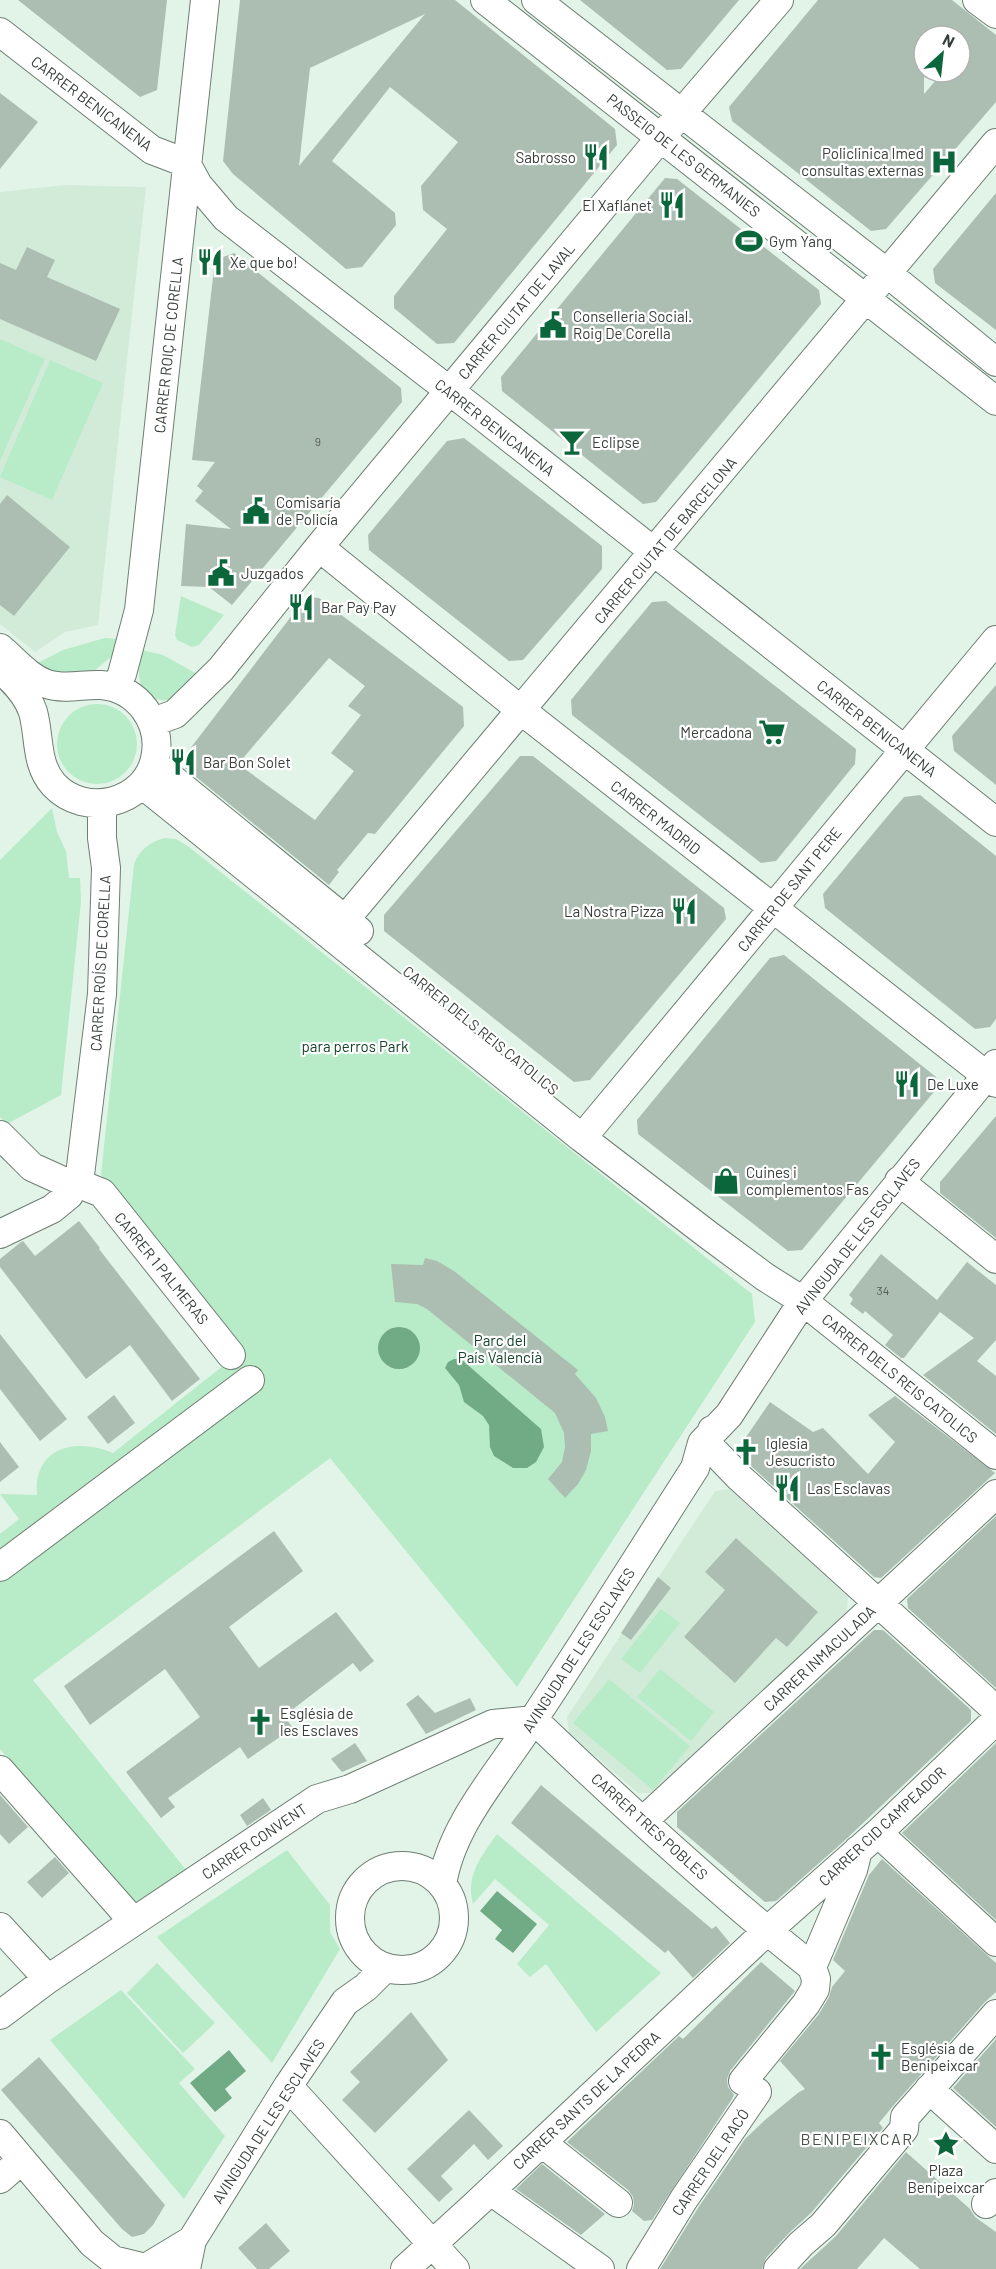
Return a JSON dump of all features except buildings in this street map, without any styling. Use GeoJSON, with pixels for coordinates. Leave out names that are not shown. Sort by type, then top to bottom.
{"type":"FeatureCollection","features":[{"type":"Feature","properties":{"kind":"street","name":"CARRER ROIÇ DE CORELLA"},"geometry":{"type":"LineString","coordinates":[[116,688],[134,633],[140,602],[205,0]]}},
{"type":"Feature","properties":{"kind":"street","name":"PASSEIG DE LES GERMANIES"},"geometry":{"type":"LineString","coordinates":[[485,0],[996,401]]}},
{"type":"Feature","properties":{"kind":"street","name":"PASSEIG DE LES GERMANIES"},"geometry":{"type":"LineString","coordinates":[[536,0],[887,273],[996,362]]}},
{"type":"Feature","properties":{"kind":"street","name":"CARRER CIUTAT DE LAVAL"},"geometry":{"type":"LineString","coordinates":[[153,722],[175,714],[221,669],[319,547],[661,137],[779,0]]}},
{"type":"Feature","properties":{"kind":"street"},"geometry":{"type":"LineString","coordinates":[[977,0],[996,15]]}},
{"type":"Feature","properties":{"kind":"street","name":"CARRER BENICANENA"},"geometry":{"type":"LineString","coordinates":[[0,32],[152,150],[186,162],[198,185],[226,218],[450,391],[996,822]]}},
{"type":"Feature","properties":{"kind":"street","name":"CARRER CIUTAT DE BARCELONA"},"geometry":{"type":"LineString","coordinates":[[338,927],[522,711],[996,143]]}},
{"type":"Feature","properties":{"kind":"street"},"geometry":{"type":"LineString","coordinates":[[179,248],[193,226],[226,218]]}},
{"type":"Feature","properties":{"kind":"street","name":"CARRER MADRID"},"geometry":{"type":"LineString","coordinates":[[319,547],[522,711],[774,909],[993,1074]]}},
{"type":"Feature","properties":{"kind":"street","name":"CARRER DE SANT PERE"},"geometry":{"type":"LineString","coordinates":[[589,1131],[996,640]]}},
{"type":"Feature","properties":{"kind":"street"},"geometry":{"type":"LineString","coordinates":[[0,648],[45,684],[58,687],[99,685],[116,688],[138,701],[153,722],[156,736],[157,750],[148,774],[128,796],[115,801],[102,804],[84,802],[68,796],[54,785],[44,771],[29,704],[22,691],[0,669]]}},
{"type":"Feature","properties":{"kind":"street"},"geometry":{"type":"LineString","coordinates":[[38,737],[43,720],[52,705],[66,694],[82,687]]}},
{"type":"Feature","properties":{"kind":"street","name":"CARRER DELS REIS CATOLICS"},"geometry":{"type":"LineString","coordinates":[[148,774],[589,1131],[707,1234],[773,1282],[804,1301],[996,1455]]}},
{"type":"Feature","properties":{"kind":"street","name":"CARRER ROÍS DE CORELLA"},"geometry":{"type":"LineString","coordinates":[[77,1179],[102,994],[106,868],[102,838],[102,804]]}},
{"type":"Feature","properties":{"kind":"street","name":"AVINGUDA DE LES ESCLAVES"},"geometry":{"type":"LineString","coordinates":[[442,1886],[445,1864],[458,1832],[534,1720],[804,1301],[899,1181],[993,1074]]}},
{"type":"Feature","properties":{"kind":"street","name":"CARRER DELS REIS CATOLICS"},"geometry":{"type":"LineString","coordinates":[[589,1131],[777,1272],[804,1301]]}},
{"type":"Feature","properties":{"kind":"street","name":"CARRER 1 PALMERAS"},"geometry":{"type":"LineString","coordinates":[[0,1135],[32,1167],[77,1179],[102,1193],[236,1373],[0,1567]]}},
{"type":"Feature","properties":{"kind":"street"},"geometry":{"type":"LineString","coordinates":[[0,1234],[52,1209],[77,1179]]}},
{"type":"Feature","properties":{"kind":"street"},"geometry":{"type":"LineString","coordinates":[[899,1181],[996,1259]]}},
{"type":"Feature","properties":{"kind":"street"},"geometry":{"type":"LineString","coordinates":[[773,1282],[781,1308],[780,1337]]}},
{"type":"Feature","properties":{"kind":"street"},"geometry":{"type":"LineString","coordinates":[[714,1442],[740,1478],[996,1710]]}},
{"type":"Feature","properties":{"kind":"street","name":"CARRER INMACULADA"},"geometry":{"type":"LineString","coordinates":[[643,1821],[996,1494]]}},
{"type":"Feature","properties":{"kind":"street","name":"CARRER TRES POBLES"},"geometry":{"type":"LineString","coordinates":[[534,1720],[767,1931]]}},
{"type":"Feature","properties":{"kind":"street","name":"CARRER CONVENT"},"geometry":{"type":"LineString","coordinates":[[0,2015],[133,1921],[317,1799],[350,1789],[493,1724],[534,1720]]}},
{"type":"Feature","properties":{"kind":"street","name":"CARRER CID CAMPEADOR"},"geometry":{"type":"LineString","coordinates":[[767,1931],[868,1841],[996,1720]]}},
{"type":"Feature","properties":{"kind":"street"},"geometry":{"type":"LineString","coordinates":[[0,1770],[133,1921]]}},
{"type":"Feature","properties":{"kind":"street","name":"AVINGUDA DE LES ESCLAVES"},"geometry":{"type":"LineString","coordinates":[[401,1866],[422,1857],[458,1832]]}},
{"type":"Feature","properties":{"kind":"street"},"geometry":{"type":"LineString","coordinates":[[868,1841],[996,1942]]}},
{"type":"Feature","properties":{"kind":"street","name":"CARRER DEL RACÓ"},"geometry":{"type":"LineString","coordinates":[[641,2269],[750,2087],[815,1989],[816,1979],[812,1966],[853,1870],[868,1841]]}},
{"type":"Feature","properties":{"kind":"street"},"geometry":{"type":"LineString","coordinates":[[401,1866],[419,1869],[435,1878],[442,1886],[447,1891],[454,1908],[454,1926],[448,1944],[436,1958],[421,1967],[403,1971],[385,1968],[369,1959],[358,1947],[351,1931],[350,1913],[354,1895],[373,1874],[383,1869],[401,1866]]}},
{"type":"Feature","properties":{"kind":"street"},"geometry":{"type":"LineString","coordinates":[[0,1927],[48,1979]]}},
{"type":"Feature","properties":{"kind":"street"},"geometry":{"type":"LineString","coordinates":[[767,1931],[812,1966]]}},
{"type":"Feature","properties":{"kind":"street","name":"CARRER SANTS DE LA PEDRA"},"geometry":{"type":"LineString","coordinates":[[405,2269],[767,1931]]}},
{"type":"Feature","properties":{"kind":"street","name":"AVINGUDA DE LES ESCLAVES"},"geometry":{"type":"LineString","coordinates":[[345,2002],[347,1978],[358,1947]]}},
{"type":"Feature","properties":{"kind":"street","name":"AVINGUDA DE LES ESCLAVES"},"geometry":{"type":"LineString","coordinates":[[186,2269],[192,2240],[288,2086],[345,2002],[366,1987],[385,1968]]}},
{"type":"Feature","properties":{"kind":"street"},"geometry":{"type":"LineString","coordinates":[[778,2269],[823,2225],[904,2129],[905,2117],[996,2014]]}},
{"type":"Feature","properties":{"kind":"street"},"geometry":{"type":"LineString","coordinates":[[937,2081],[996,2149]]}},
{"type":"Feature","properties":{"kind":"street"},"geometry":{"type":"LineString","coordinates":[[288,2086],[455,2269]]}},
{"type":"Feature","properties":{"kind":"street"},"geometry":{"type":"LineString","coordinates":[[0,2134],[98,2256],[145,2267]]}},
{"type":"Feature","properties":{"kind":"street"},"geometry":{"type":"LineString","coordinates":[[542,2143],[618,2203]]}},
{"type":"Feature","properties":{"kind":"street"},"geometry":{"type":"LineString","coordinates":[[0,2179],[22,2160]]}},
{"type":"Feature","properties":{"kind":"street"},"geometry":{"type":"LineString","coordinates":[[491,2191],[600,2269]]}},
{"type":"Feature","properties":{"kind":"street","name":"AVINGUDA DE LES ESCLAVES"},"geometry":{"type":"LineString","coordinates":[[145,2267],[192,2240]]}},
{"type":"Feature","properties":{"kind":"shaded area"},"geometry":{"type":"Polygon","coordinates":[[[65,185],[146,187],[98,625],[65,632],[35,652],[0,624],[0,192],[65,185]]]}},
{"type":"Feature","properties":{"kind":"shaded area"},"geometry":{"type":"Polygon","coordinates":[[[399,1327],[407,1328],[414,1333],[419,1340],[419,1356],[414,1363],[407,1368],[399,1369],[391,1368],[384,1363],[379,1356],[378,1348],[379,1340],[384,1333],[391,1328],[399,1327]]]}},
{"type":"Feature","properties":{"kind":"shaded area"},"geometry":{"type":"Polygon","coordinates":[[[461,1359],[541,1429],[544,1447],[536,1462],[527,1468],[513,1468],[494,1456],[490,1447],[489,1425],[483,1416],[464,1402],[459,1385],[445,1368],[448,1362],[461,1359]]]}},
{"type":"Feature","properties":{"kind":"shaded area"},"geometry":{"type":"Polygon","coordinates":[[[729,1489],[848,1597],[847,1611],[654,1793],[638,1793],[569,1733],[567,1717],[715,1491],[729,1489]]]}},
{"type":"Feature","properties":{"kind":"shaded area"},"geometry":{"type":"Polygon","coordinates":[[[497,1891],[537,1924],[513,1953],[495,1939],[502,1930],[480,1911],[497,1891]]]}},
{"type":"Feature","properties":{"kind":"shaded area"},"geometry":{"type":"Polygon","coordinates":[[[229,2050],[246,2071],[225,2089],[232,2098],[215,2112],[190,2083],[229,2050]]]}},
{"type":"Feature","properties":{"kind":"green space"},"geometry":{"type":"Polygon","coordinates":[[[0,339],[45,359],[0,461],[0,339]]]}},
{"type":"Feature","properties":{"kind":"green space"},"geometry":{"type":"Polygon","coordinates":[[[50,360],[103,383],[52,500],[0,477],[50,360]]]}},
{"type":"Feature","properties":{"kind":"green space"},"geometry":{"type":"Polygon","coordinates":[[[181,596],[224,615],[199,645],[192,647],[177,640],[175,635],[181,596]]]}},
{"type":"Feature","properties":{"kind":"green space"},"geometry":{"type":"Polygon","coordinates":[[[105,638],[118,639],[112,656],[93,672],[64,679],[34,665],[63,650],[105,638]]]}},
{"type":"Feature","properties":{"kind":"green space"},"geometry":{"type":"Polygon","coordinates":[[[142,650],[163,655],[197,674],[174,698],[156,699],[144,690],[139,678],[142,650]]]}},
{"type":"Feature","properties":{"kind":"green space"},"geometry":{"type":"Polygon","coordinates":[[[97,704],[112,707],[125,716],[134,729],[137,744],[134,759],[125,772],[112,781],[97,784],[82,781],[69,772],[60,759],[57,744],[60,729],[69,716],[82,707],[97,704]]]}},
{"type":"Feature","properties":{"kind":"green space"},"geometry":{"type":"Polygon","coordinates":[[[52,808],[57,832],[66,851],[69,878],[80,878],[81,901],[61,1095],[7,1124],[0,1117],[0,860],[52,808]]]}},
{"type":"Feature","properties":{"kind":"green space","name":"Parc del País Valencià"},"geometry":{"type":"Polygon","coordinates":[[[164,838],[176,839],[189,847],[752,1294],[755,1322],[517,1687],[330,1458],[33,1680],[187,1871],[133,1907],[0,1749],[0,1534],[19,1519],[0,1494],[37,1495],[42,1466],[50,1456],[60,1450],[85,1446],[113,1453],[243,1350],[101,1175],[134,864],[145,848],[164,838]]]}},
{"type":"Feature","properties":{"kind":"green space"},"geometry":{"type":"Polygon","coordinates":[[[661,1609],[680,1623],[640,1673],[621,1659],[661,1609]]]}},
{"type":"Feature","properties":{"kind":"green space"},"geometry":{"type":"Polygon","coordinates":[[[660,1669],[714,1712],[691,1741],[637,1697],[660,1669]]]}},
{"type":"Feature","properties":{"kind":"green space"},"geometry":{"type":"Polygon","coordinates":[[[609,1679],[690,1746],[653,1790],[573,1723],[609,1679]]]}},
{"type":"Feature","properties":{"kind":"green space"},"geometry":{"type":"Polygon","coordinates":[[[497,1834],[661,1973],[596,2032],[546,1964],[530,1977],[517,1964],[549,1925],[495,1879],[473,1904],[471,1884],[476,1866],[497,1834]]]}},
{"type":"Feature","properties":{"kind":"green space"},"geometry":{"type":"Polygon","coordinates":[[[287,1850],[330,1905],[330,1932],[340,1949],[272,2063],[157,1937],[287,1850]]]}},
{"type":"Feature","properties":{"kind":"green space"},"geometry":{"type":"Polygon","coordinates":[[[157,1963],[215,2023],[183,2053],[127,1993],[157,1963]]]}},
{"type":"Feature","properties":{"kind":"green space"},"geometry":{"type":"Polygon","coordinates":[[[121,1990],[195,2069],[179,2083],[225,2136],[184,2199],[50,2040],[121,1990]]]}},
{"type":"Feature","properties":{"kind":"place","name":"Sabrosso"},"geometry":{"type":"Point","coordinates":[596,157]}},
{"type":"Feature","properties":{"kind":"place","name":"Policlinica Imed consultas externas"},"geometry":{"type":"Point","coordinates":[944,162]}},
{"type":"Feature","properties":{"kind":"place","name":"El Xaflanet"},"geometry":{"type":"Point","coordinates":[672,205]}},
{"type":"Feature","properties":{"kind":"place","name":"Gym Yang"},"geometry":{"type":"Point","coordinates":[749,241]}},
{"type":"Feature","properties":{"kind":"place","name":"Xe que bo!"},"geometry":{"type":"Point","coordinates":[210,262]}},
{"type":"Feature","properties":{"kind":"place","name":"Conselleria Social. Roig De Corella"},"geometry":{"type":"Point","coordinates":[553,325]}},
{"type":"Feature","properties":{"kind":"place","name":"Eclipse"},"geometry":{"type":"Point","coordinates":[572,442]}},
{"type":"Feature","properties":{"kind":"place","name":"Comisaría de Policía"},"geometry":{"type":"Point","coordinates":[256,511]}},
{"type":"Feature","properties":{"kind":"place","name":"Juzgados"},"geometry":{"type":"Point","coordinates":[221,573]}},
{"type":"Feature","properties":{"kind":"place","name":"Bar Pay Pay"},"geometry":{"type":"Point","coordinates":[301,607]}},
{"type":"Feature","properties":{"kind":"place","name":"Mercadona"},"geometry":{"type":"Point","coordinates":[772,732]}},
{"type":"Feature","properties":{"kind":"place","name":"Bar Bon Solet"},"geometry":{"type":"Point","coordinates":[183,762]}},
{"type":"Feature","properties":{"kind":"place","name":"La Nostra Pizza"},"geometry":{"type":"Point","coordinates":[684,911]}},
{"type":"Feature","properties":{"kind":"place","name":"De Luxe"},"geometry":{"type":"Point","coordinates":[907,1084]}},
{"type":"Feature","properties":{"kind":"place","name":"Cuines i complementos Fas"},"geometry":{"type":"Point","coordinates":[726,1181]}},
{"type":"Feature","properties":{"kind":"place","name":"Iglesia Jesucristo"},"geometry":{"type":"Point","coordinates":[746,1452]}},
{"type":"Feature","properties":{"kind":"place","name":"Las Esclavas"},"geometry":{"type":"Point","coordinates":[787,1488]}},
{"type":"Feature","properties":{"kind":"place","name":"Església de les Esclaves"},"geometry":{"type":"Point","coordinates":[260,1722]}},
{"type":"Feature","properties":{"kind":"place","name":"Església de Benipeixcar"},"geometry":{"type":"Point","coordinates":[881,2057]}},
{"type":"Feature","properties":{"kind":"place","name":"Plaza Benipeixcar"},"geometry":{"type":"Point","coordinates":[946,2144]}},
{"type":"Feature","properties":{"kind":"district","name":"BENIPEIXCAR"},"geometry":{"type":"Point","coordinates":[857,2138]}},
{"type":"Feature","properties":{"kind":"park label","name":"para perros Park"},"geometry":{"type":"Point","coordinates":[355,1046]}}]}
